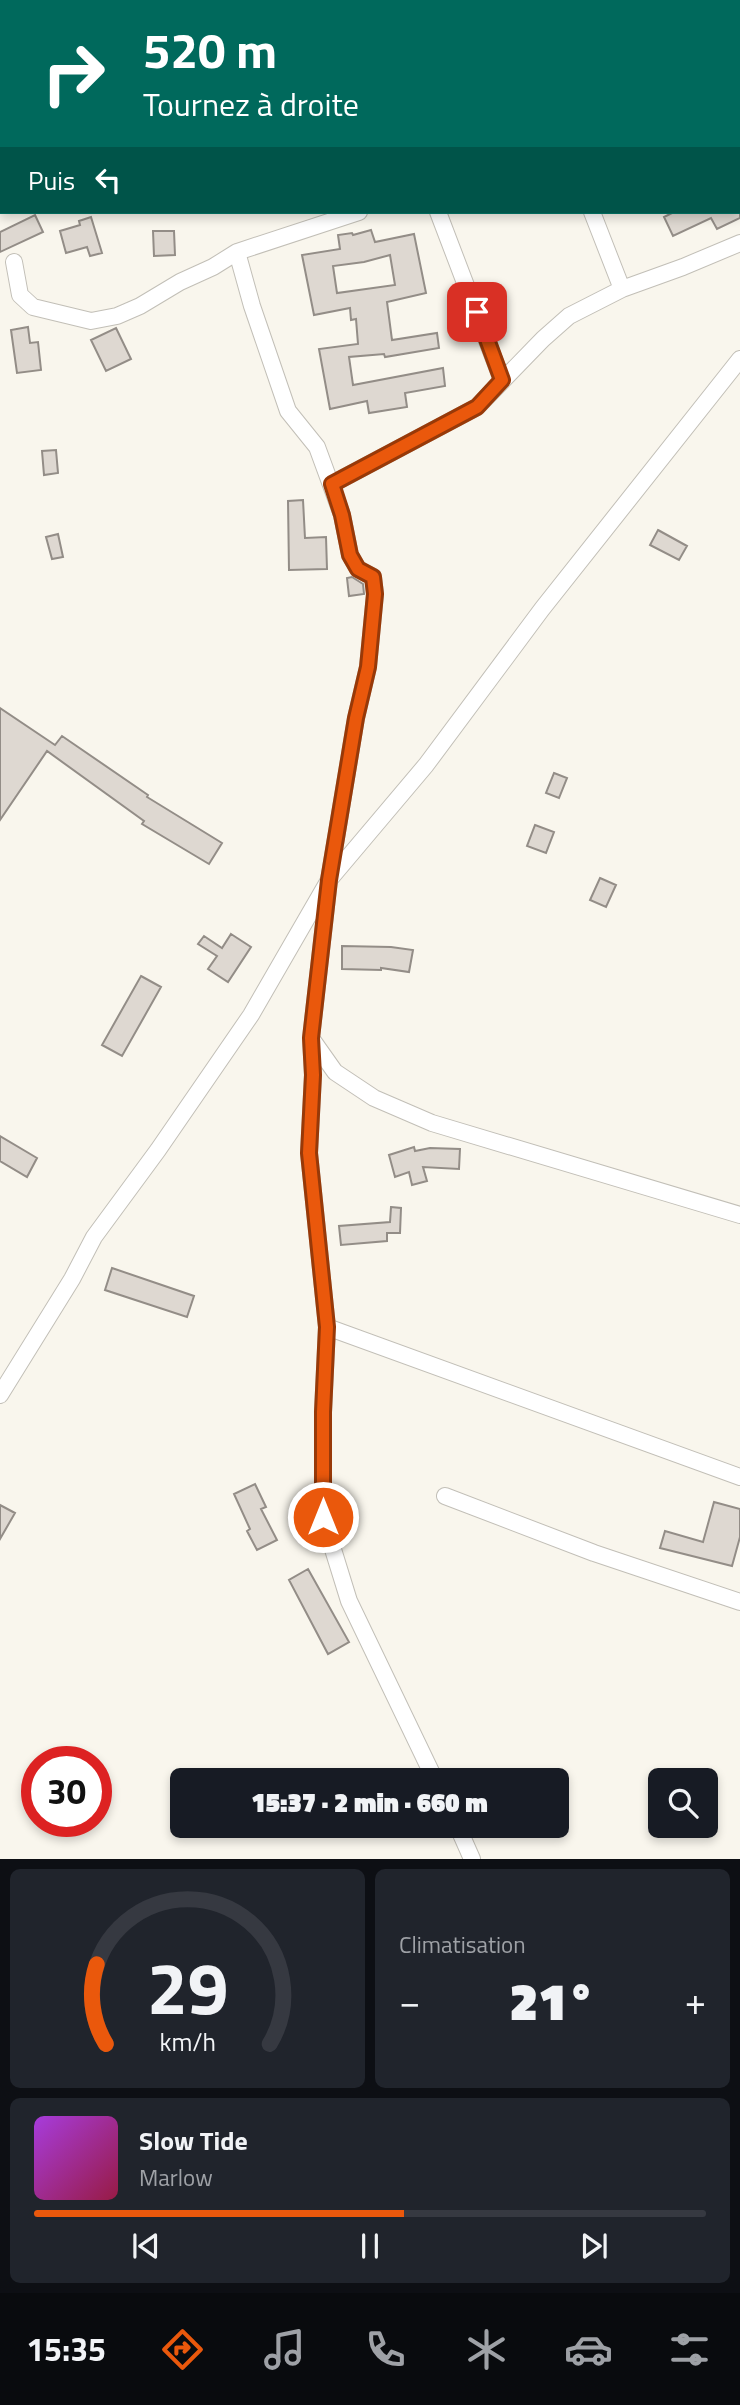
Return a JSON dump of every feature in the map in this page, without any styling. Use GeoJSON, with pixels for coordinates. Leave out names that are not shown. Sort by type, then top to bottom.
{"type":"FeatureCollection","features":[{"type":"Feature","properties":{"kind":"street"},"geometry":{"type":"LineString","coordinates":[[14,262],[20,295],[33,307],[92,321],[117,316],[140,306],[237,252],[353,214]]}},
{"type":"Feature","properties":{"kind":"street"},"geometry":{"type":"LineString","coordinates":[[439,214],[502,380]]}},
{"type":"Feature","properties":{"kind":"street"},"geometry":{"type":"LineString","coordinates":[[593,214],[622,289]]}},
{"type":"Feature","properties":{"kind":"street"},"geometry":{"type":"LineString","coordinates":[[332,484],[477,407],[543,338],[569,316],[622,289],[740,243]]}},
{"type":"Feature","properties":{"kind":"street"},"geometry":{"type":"LineString","coordinates":[[237,252],[252,306],[288,411],[317,447],[342,515],[350,555],[358,569],[373,577],[375,594],[368,667],[356,718],[329,880],[311,1038],[313,1075],[309,1153],[327,1327],[323,1412],[323,1517],[348,1601],[429,1768]]}},
{"type":"Feature","properties":{"kind":"street"},"geometry":{"type":"LineString","coordinates":[[0,1395],[72,1279],[93,1237],[158,1150],[251,1015],[329,880],[426,765],[542,608],[740,359]]}},
{"type":"Feature","properties":{"kind":"street"},"geometry":{"type":"LineString","coordinates":[[311,1038],[335,1072],[374,1098],[432,1123],[740,1215]]}},
{"type":"Feature","properties":{"kind":"street"},"geometry":{"type":"LineString","coordinates":[[313,1075],[335,1072]]}},
{"type":"Feature","properties":{"kind":"street"},"geometry":{"type":"LineString","coordinates":[[327,1327],[740,1477]]}},
{"type":"Feature","properties":{"kind":"street"},"geometry":{"type":"LineString","coordinates":[[445,1496],[594,1553],[740,1602]]}},
{"type":"Feature","properties":{"kind":"street"},"geometry":{"type":"LineString","coordinates":[[463,1838],[472,1859]]}},
{"type":"Feature","properties":{"kind":"building"},"geometry":{"type":"Polygon","coordinates":[[[670,214],[740,214],[740,218],[717,229],[711,218],[673,236],[664,217],[670,214]]]}},
{"type":"Feature","properties":{"kind":"building"},"geometry":{"type":"Polygon","coordinates":[[[35,215],[43,232],[0,252],[0,232],[35,215]]]}},
{"type":"Feature","properties":{"kind":"building"},"geometry":{"type":"Polygon","coordinates":[[[91,217],[102,253],[90,256],[87,247],[66,253],[60,231],[80,225],[79,221],[91,217]]]}},
{"type":"Feature","properties":{"kind":"building"},"geometry":{"type":"Polygon","coordinates":[[[371,230],[375,242],[414,234],[426,293],[387,302],[392,340],[437,333],[439,348],[385,357],[384,354],[349,357],[353,385],[443,368],[445,386],[405,393],[407,407],[369,413],[367,401],[330,409],[319,349],[358,344],[356,319],[351,320],[350,308],[314,315],[302,255],[340,249],[338,235],[353,235],[371,230]],[[390,255],[333,266],[337,293],[395,285],[390,255]]]}},
{"type":"Feature","properties":{"kind":"building"},"geometry":{"type":"Polygon","coordinates":[[[153,231],[174,231],[175,255],[154,256],[153,231]]]}},
{"type":"Feature","properties":{"kind":"building"},"geometry":{"type":"Polygon","coordinates":[[[28,327],[30,343],[38,342],[41,370],[17,373],[11,330],[28,327]]]}},
{"type":"Feature","properties":{"kind":"building"},"geometry":{"type":"Polygon","coordinates":[[[116,328],[131,359],[106,371],[91,340],[116,328]]]}},
{"type":"Feature","properties":{"kind":"building"},"geometry":{"type":"Polygon","coordinates":[[[56,450],[58,473],[44,475],[42,451],[56,450]]]}},
{"type":"Feature","properties":{"kind":"building"},"geometry":{"type":"Polygon","coordinates":[[[303,500],[305,538],[326,537],[327,569],[289,570],[288,501],[303,500]]]}},
{"type":"Feature","properties":{"kind":"building"},"geometry":{"type":"Polygon","coordinates":[[[658,530],[687,546],[679,560],[650,545],[658,530]]]}},
{"type":"Feature","properties":{"kind":"building"},"geometry":{"type":"Polygon","coordinates":[[[58,534],[63,557],[52,559],[46,537],[58,534]]]}},
{"type":"Feature","properties":{"kind":"building"},"geometry":{"type":"Polygon","coordinates":[[[352,577],[363,584],[364,594],[349,596],[347,578],[352,577]]]}},
{"type":"Feature","properties":{"kind":"building"},"geometry":{"type":"Polygon","coordinates":[[[0,708],[55,745],[62,736],[148,795],[147,797],[222,843],[209,864],[142,824],[144,821],[47,751],[0,820],[0,708]]]}},
{"type":"Feature","properties":{"kind":"building"},"geometry":{"type":"Polygon","coordinates":[[[554,773],[567,778],[559,798],[546,793],[554,773]]]}},
{"type":"Feature","properties":{"kind":"building"},"geometry":{"type":"Polygon","coordinates":[[[535,825],[554,832],[546,853],[527,846],[535,825]]]}},
{"type":"Feature","properties":{"kind":"building"},"geometry":{"type":"Polygon","coordinates":[[[600,878],[616,885],[606,907],[590,900],[600,878]]]}},
{"type":"Feature","properties":{"kind":"building"},"geometry":{"type":"Polygon","coordinates":[[[231,934],[251,947],[228,982],[208,969],[217,956],[198,944],[204,936],[222,948],[231,934]]]}},
{"type":"Feature","properties":{"kind":"building"},"geometry":{"type":"Polygon","coordinates":[[[342,946],[413,950],[409,972],[381,968],[342,969],[342,946]]]}},
{"type":"Feature","properties":{"kind":"building"},"geometry":{"type":"Polygon","coordinates":[[[141,976],[161,987],[122,1056],[102,1045],[141,976]]]}},
{"type":"Feature","properties":{"kind":"building"},"geometry":{"type":"Polygon","coordinates":[[[0,1136],[37,1158],[27,1177],[0,1161],[0,1136]]]}},
{"type":"Feature","properties":{"kind":"building"},"geometry":{"type":"Polygon","coordinates":[[[414,1147],[415,1151],[430,1148],[460,1149],[459,1169],[423,1167],[427,1181],[412,1185],[409,1172],[395,1177],[389,1155],[414,1147]]]}},
{"type":"Feature","properties":{"kind":"building"},"geometry":{"type":"Polygon","coordinates":[[[391,1207],[401,1208],[400,1233],[387,1233],[387,1241],[341,1245],[339,1226],[390,1222],[391,1207]]]}},
{"type":"Feature","properties":{"kind":"building"},"geometry":{"type":"Polygon","coordinates":[[[112,1268],[194,1296],[187,1317],[105,1290],[112,1268]]]}},
{"type":"Feature","properties":{"kind":"building"},"geometry":{"type":"Polygon","coordinates":[[[255,1484],[266,1507],[261,1509],[277,1540],[257,1550],[234,1494],[255,1484]]]}},
{"type":"Feature","properties":{"kind":"building"},"geometry":{"type":"Polygon","coordinates":[[[714,1502],[740,1509],[740,1537],[732,1566],[660,1548],[665,1531],[703,1542],[714,1502]]]}},
{"type":"Feature","properties":{"kind":"building"},"geometry":{"type":"Polygon","coordinates":[[[0,1505],[15,1513],[0,1539],[0,1505]]]}},
{"type":"Feature","properties":{"kind":"building"},"geometry":{"type":"Polygon","coordinates":[[[308,1569],[349,1642],[328,1654],[289,1580],[308,1569]]]}},
{"type":"Feature","properties":{"kind":"route"},"geometry":{"type":"LineString","coordinates":[[323,1517],[323,1412],[327,1327],[309,1153],[313,1075],[311,1038],[329,880],[356,718],[368,667],[375,594],[373,577],[358,569],[350,555],[332,484],[477,407],[502,380],[477,312]]}}]}
